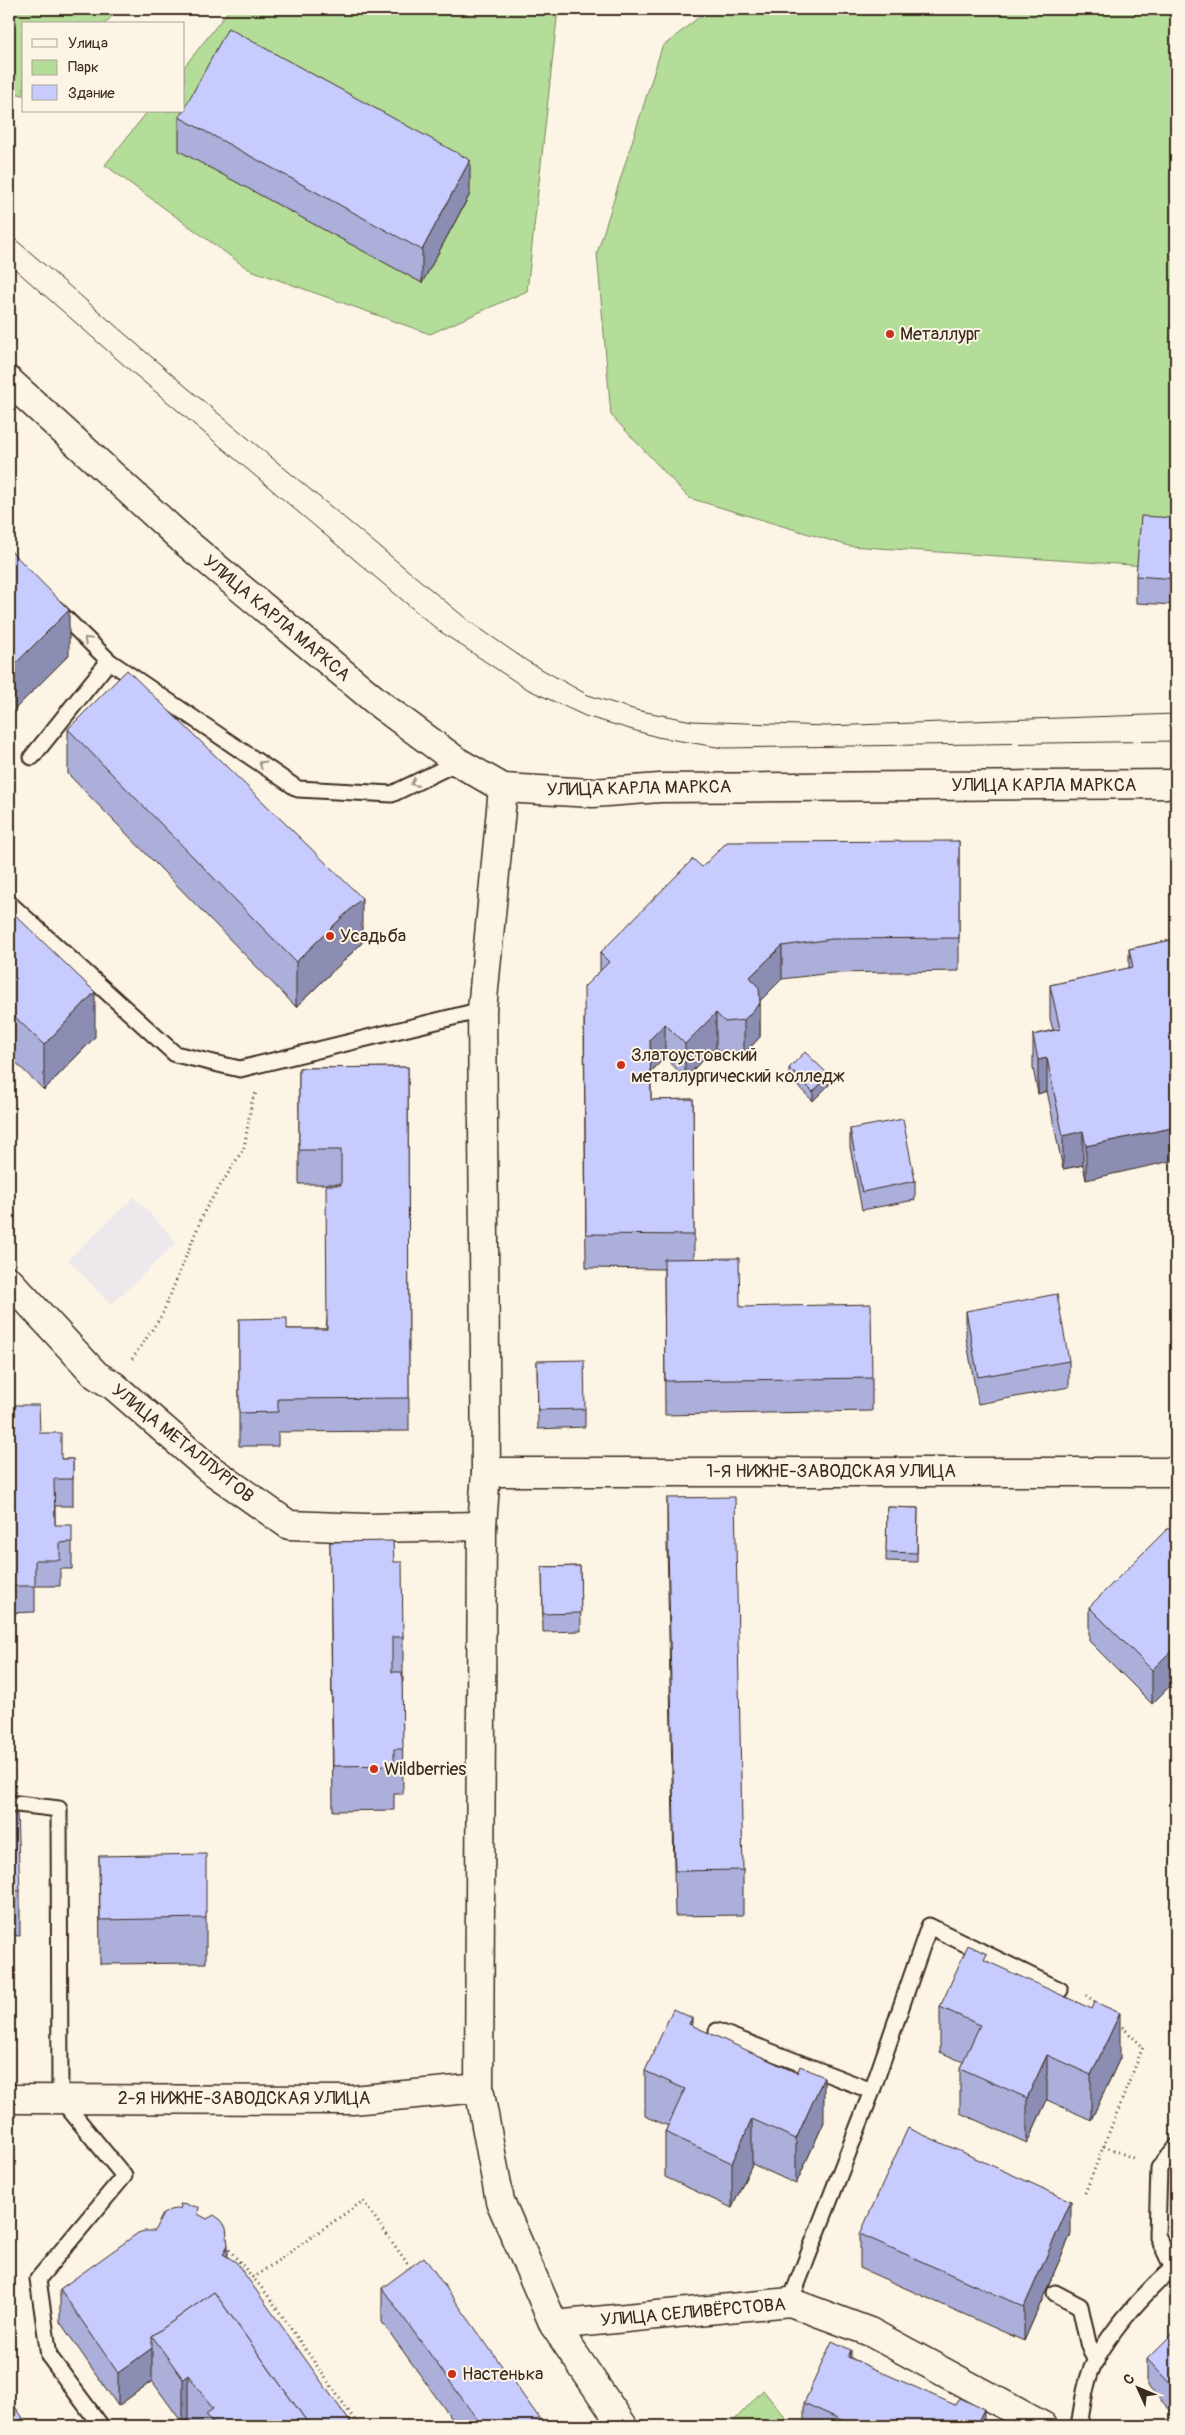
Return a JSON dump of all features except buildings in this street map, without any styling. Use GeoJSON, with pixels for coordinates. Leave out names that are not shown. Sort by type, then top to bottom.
{"type":"FeatureCollection","features":[{"type":"Feature","properties":{"kind":"main road","name":"УЛИЦА КАРЛА МАРКСА"},"geometry":{"type":"LineString","coordinates":[[9,381],[184,540],[382,706],[458,762],[503,788],[593,792],[660,788],[1176,784]]}},
{"type":"Feature","properties":{"kind":"main road"},"geometry":{"type":"LineString","coordinates":[[503,788],[482,1010],[486,1472],[482,1526],[479,2088],[500,2201],[554,2325],[623,2426]]}},
{"type":"Feature","properties":{"kind":"main road","name":"УЛИЦА МЕТАЛЛУРГОВ"},"geometry":{"type":"LineString","coordinates":[[9,1281],[96,1376],[114,1386],[208,1468],[289,1525],[365,1528],[482,1526]]}},
{"type":"Feature","properties":{"kind":"main road","name":"1-Я НИЖНЕ-ЗАВОДСКАЯ УЛИЦА"},"geometry":{"type":"LineString","coordinates":[[486,1472],[1176,1472]]}},
{"type":"Feature","properties":{"kind":"main road","name":"2-Я НИЖНЕ-ЗАВОДСКАЯ УЛИЦА"},"geometry":{"type":"LineString","coordinates":[[9,2099],[352,2100],[479,2088]]}},
{"type":"Feature","properties":{"kind":"main road","name":"УЛИЦА СЕЛИВЁРСТОВА"},"geometry":{"type":"LineString","coordinates":[[554,2325],[790,2302],[870,2332],[1043,2426]]}},
{"type":"Feature","properties":{"kind":"lane"},"geometry":{"type":"LineString","coordinates":[[42,596],[109,661],[298,789],[392,794],[458,762]]}},
{"type":"Feature","properties":{"kind":"lane"},"geometry":{"type":"LineString","coordinates":[[32,757],[109,661]]}},
{"type":"Feature","properties":{"kind":"lane"},"geometry":{"type":"LineString","coordinates":[[9,903],[176,1054],[240,1069],[276,1062],[482,1010]]}},
{"type":"Feature","properties":{"kind":"lane"},"geometry":{"type":"LineString","coordinates":[[9,1803],[59,1809],[60,2098],[124,2176],[38,2280],[49,2356],[100,2426]]}},
{"type":"Feature","properties":{"kind":"lane"},"geometry":{"type":"LineString","coordinates":[[790,2302],[872,2092],[929,1926],[1060,1990]]}},
{"type":"Feature","properties":{"kind":"lane"},"geometry":{"type":"LineString","coordinates":[[717,2031],[872,2092]]}},
{"type":"Feature","properties":{"kind":"lane"},"geometry":{"type":"LineString","coordinates":[[1079,2426],[1090,2373],[1106,2344],[1149,2289],[1175,2272],[1157,2235],[1159,2168],[1176,2146]]}},
{"type":"Feature","properties":{"kind":"lane"},"geometry":{"type":"LineString","coordinates":[[1055,2293],[1080,2306],[1088,2343],[1096,2362]]}},
{"type":"Feature","properties":{"kind":"path"},"geometry":{"type":"LineString","coordinates":[[114,1386],[162,1315],[206,1210],[244,1148],[252,1100],[276,1062]]}},
{"type":"Feature","properties":{"kind":"path"},"geometry":{"type":"LineString","coordinates":[[1060,1990],[1086,1994],[1099,2006]]}},
{"type":"Feature","properties":{"kind":"path"},"geometry":{"type":"LineString","coordinates":[[1085,2193],[1143,2046],[1134,2035],[1113,2018]]}},
{"type":"Feature","properties":{"kind":"path"},"geometry":{"type":"LineString","coordinates":[[1104,2146],[1159,2168]]}},
{"type":"Feature","properties":{"kind":"path"},"geometry":{"type":"LineString","coordinates":[[253,2278],[363,2201],[415,2273]]}},
{"type":"Feature","properties":{"kind":"path"},"geometry":{"type":"LineString","coordinates":[[221,2240],[266,2293],[359,2426]]}},
{"type":"Feature","properties":{"kind":"shaded area"},"geometry":{"type":"Polygon","coordinates":[[[134,1197],[177,1242],[111,1305],[68,1260],[134,1197]]]}},
{"type":"Feature","properties":{"kind":"green space"},"geometry":{"type":"Polygon","coordinates":[[[9,9],[118,9],[107,22],[22,22],[22,95],[9,91],[9,9]]]}},
{"type":"Feature","properties":{"kind":"green space"},"geometry":{"type":"Polygon","coordinates":[[[230,9],[558,9],[527,291],[430,334],[248,269],[105,165],[147,112],[185,112],[185,66],[230,9]]]}},
{"type":"Feature","properties":{"kind":"green space","name":"Металлург"},"geometry":{"type":"Polygon","coordinates":[[[709,9],[1176,9],[1176,568],[849,546],[689,498],[611,415],[597,253],[662,47],[709,9]]]}},
{"type":"Feature","properties":{"kind":"green space"},"geometry":{"type":"Polygon","coordinates":[[[763,2390],[786,2419],[781,2426],[729,2426],[763,2390]]]}},
{"type":"Feature","properties":{"kind":"tram line"},"geometry":{"type":"LineString","coordinates":[[9,234],[190,390],[469,621],[527,661],[588,695],[636,710],[692,721],[826,726],[1176,714]]}},
{"type":"Feature","properties":{"kind":"tram line"},"geometry":{"type":"LineString","coordinates":[[9,264],[125,366],[438,630],[525,688],[585,716],[657,737],[723,748],[1176,741]]}},
{"type":"Feature","properties":{"kind":"place","name":"Металлург"},"geometry":{"type":"Point","coordinates":[890,334]}},
{"type":"Feature","properties":{"kind":"place","name":"Усадьба"},"geometry":{"type":"Point","coordinates":[330,936]}},
{"type":"Feature","properties":{"kind":"place","name":"Златоустовский металлургический колледж"},"geometry":{"type":"Point","coordinates":[621,1065]}},
{"type":"Feature","properties":{"kind":"place","name":"Wildberries"},"geometry":{"type":"Point","coordinates":[374,1769]}},
{"type":"Feature","properties":{"kind":"place","name":"Настенька"},"geometry":{"type":"Point","coordinates":[452,2374]}}]}
